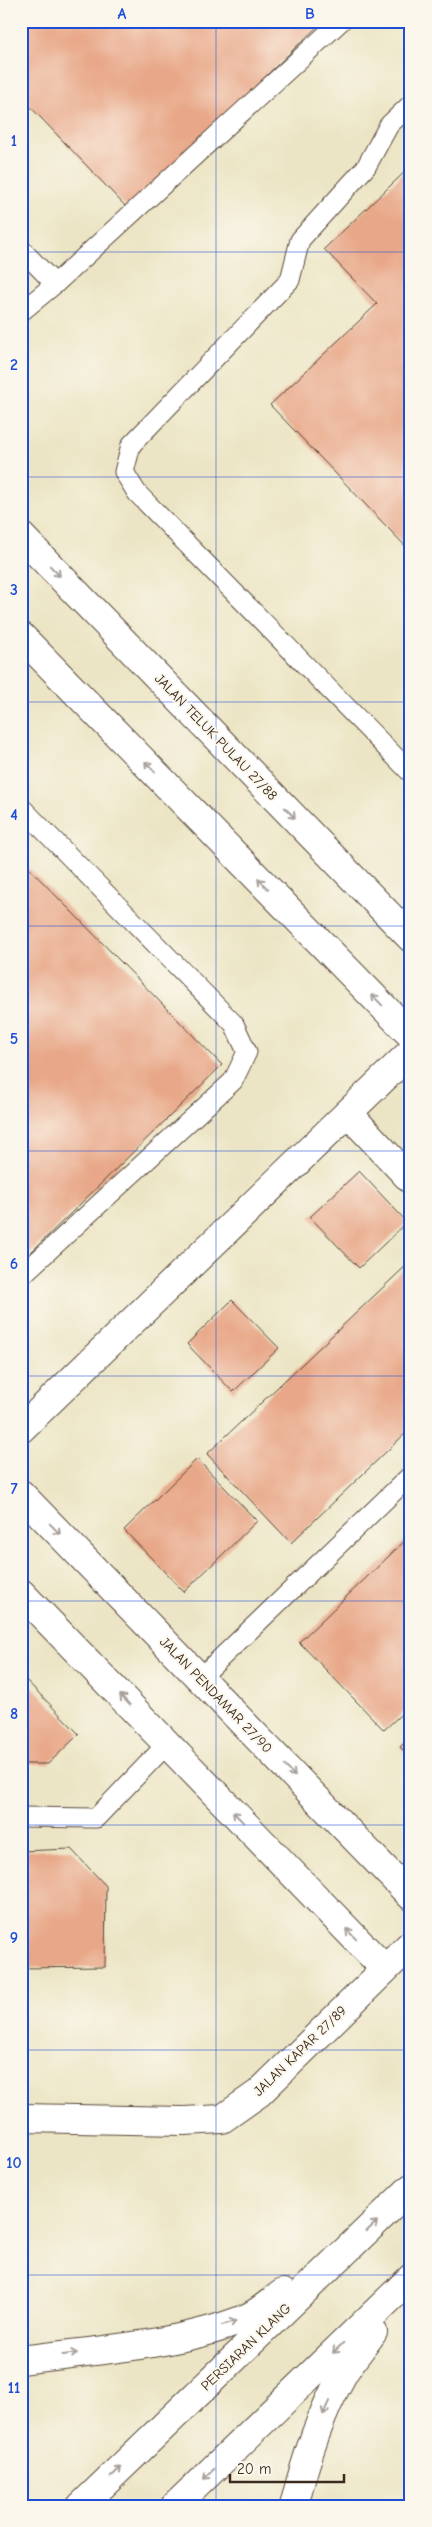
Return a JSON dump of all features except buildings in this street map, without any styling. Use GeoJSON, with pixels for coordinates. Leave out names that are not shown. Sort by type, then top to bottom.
{"type":"FeatureCollection","features":[{"type":"Feature","properties":{"kind":"street","name":"JALAN TELUK PULAU 27/88"},"geometry":{"type":"LineString","coordinates":[[21,536],[408,928]]}},
{"type":"Feature","properties":{"kind":"street"},"geometry":{"type":"LineString","coordinates":[[21,636],[411,1035]]}},
{"type":"Feature","properties":{"kind":"street"},"geometry":{"type":"LineString","coordinates":[[21,1429],[411,1052]]}},
{"type":"Feature","properties":{"kind":"street"},"geometry":{"type":"LineString","coordinates":[[348,1113],[411,1180]]}},
{"type":"Feature","properties":{"kind":"street","name":"JALAN PENDAMAR 27/90"},"geometry":{"type":"LineString","coordinates":[[21,1494],[411,1896]]}},
{"type":"Feature","properties":{"kind":"street"},"geometry":{"type":"LineString","coordinates":[[21,1593],[385,1969]]}},
{"type":"Feature","properties":{"kind":"street","name":"JALAN KAPAR 27/89"},"geometry":{"type":"LineString","coordinates":[[21,2118],[184,2121],[222,2119],[259,2093],[411,1944]]}},
{"type":"Feature","properties":{"kind":"street","name":"PERSIARAN KLANG"},"geometry":{"type":"LineString","coordinates":[[81,2506],[411,2188]]}},
{"type":"Feature","properties":{"kind":"street"},"geometry":{"type":"LineString","coordinates":[[21,2360],[122,2347],[186,2336],[246,2319],[347,2249]]}},
{"type":"Feature","properties":{"kind":"street"},"geometry":{"type":"LineString","coordinates":[[175,2506],[411,2279]]}},
{"type":"Feature","properties":{"kind":"street"},"geometry":{"type":"LineString","coordinates":[[294,2506],[313,2438],[331,2396],[343,2374],[411,2279]]}},
{"type":"Feature","properties":{"kind":"lane"},"geometry":{"type":"LineString","coordinates":[[21,312],[55,284],[341,21]]}},
{"type":"Feature","properties":{"kind":"lane"},"geometry":{"type":"LineString","coordinates":[[411,104],[389,125],[366,167],[300,240],[290,280],[131,445],[124,472],[137,493],[411,773]]}},
{"type":"Feature","properties":{"kind":"lane"},"geometry":{"type":"LineString","coordinates":[[21,249],[55,284]]}},
{"type":"Feature","properties":{"kind":"lane"},"geometry":{"type":"LineString","coordinates":[[21,807],[234,1024],[247,1052],[233,1081],[21,1276]]}},
{"type":"Feature","properties":{"kind":"lane"},"geometry":{"type":"LineString","coordinates":[[200,1678],[411,1475]]}},
{"type":"Feature","properties":{"kind":"lane"},"geometry":{"type":"LineString","coordinates":[[21,1817],[96,1818],[167,1744]]}}]}
